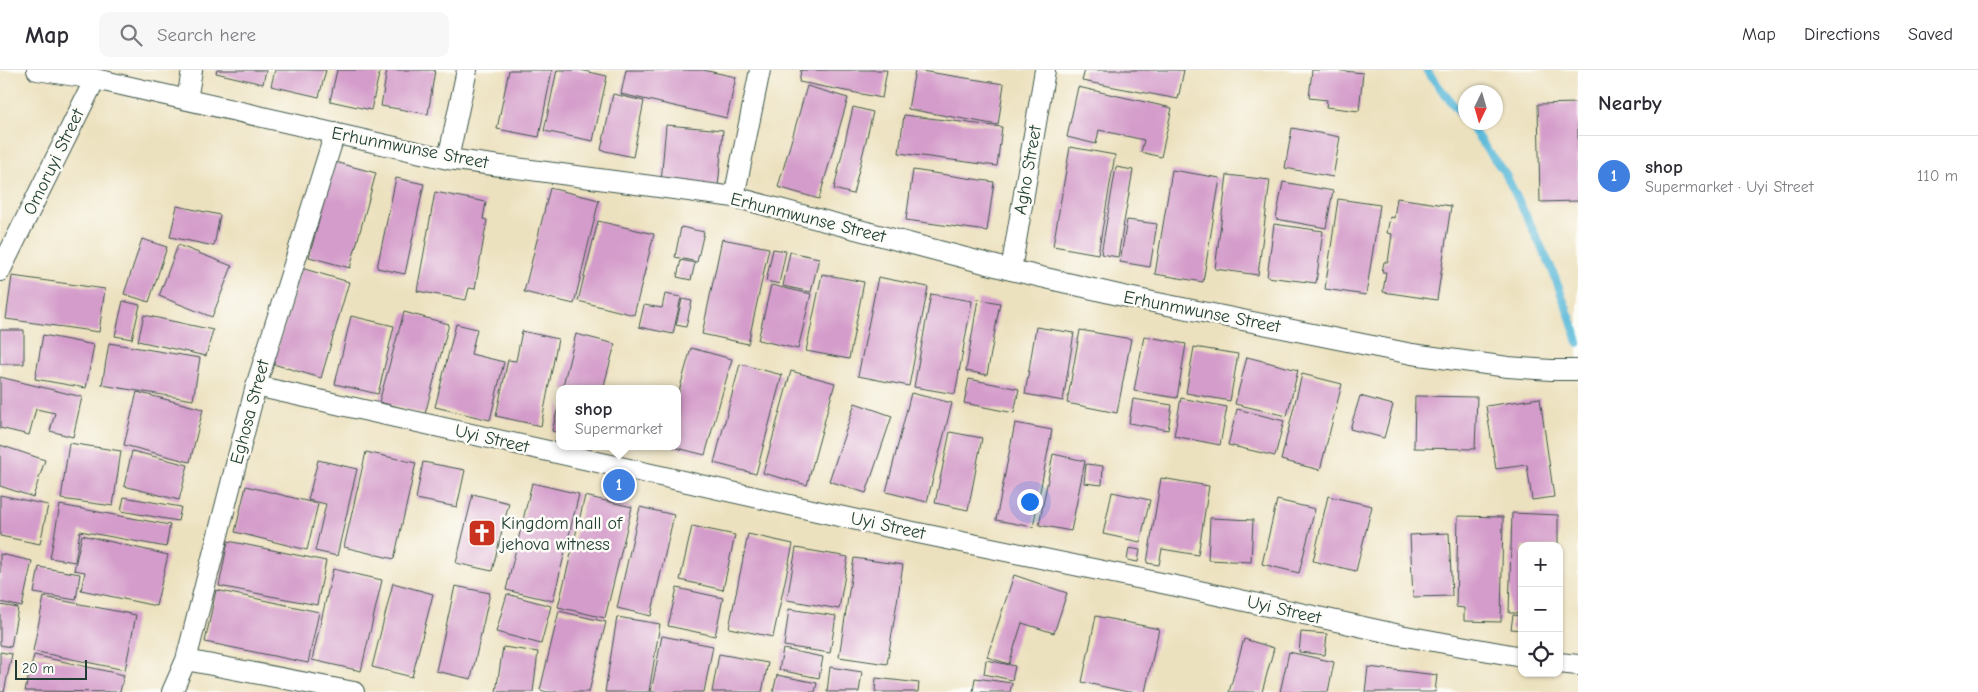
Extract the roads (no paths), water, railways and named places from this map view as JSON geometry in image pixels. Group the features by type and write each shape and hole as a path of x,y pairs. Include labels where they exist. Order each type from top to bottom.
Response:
{"street":[{"name":"Erhunmwunse Street","path":"37,70 94,79 448,159 734,197 1011,270 1123,296 1412,354 1508,367 1573,370"},
{"path":"187,100 192,70"},
{"path":"448,159 467,70"},
{"path":"734,197 760,70"},
{"name":"Agho Street","path":"1011,270 1045,70"},
{"name":"Omoruyi Street","path":"0,271 94,79"},
{"name":"Eghosa Street","path":"172,692 186,660 256,386 335,133"},
{"name":"Uyi Street","path":"256,386 884,526 1181,587 1400,636 1518,656"},
{"path":"186,660 354,692"},
{"path":"1563,663 1578,665"}],"waterway":[{"path":"1426,70 1458,111"},
{"path":"1473,130 1506,175 1551,267 1578,343"}],"place":[{"name":"shop","path":"619,485"},
{"name":"Kingdom hall of jehova witness","path":"482,533"}]}
